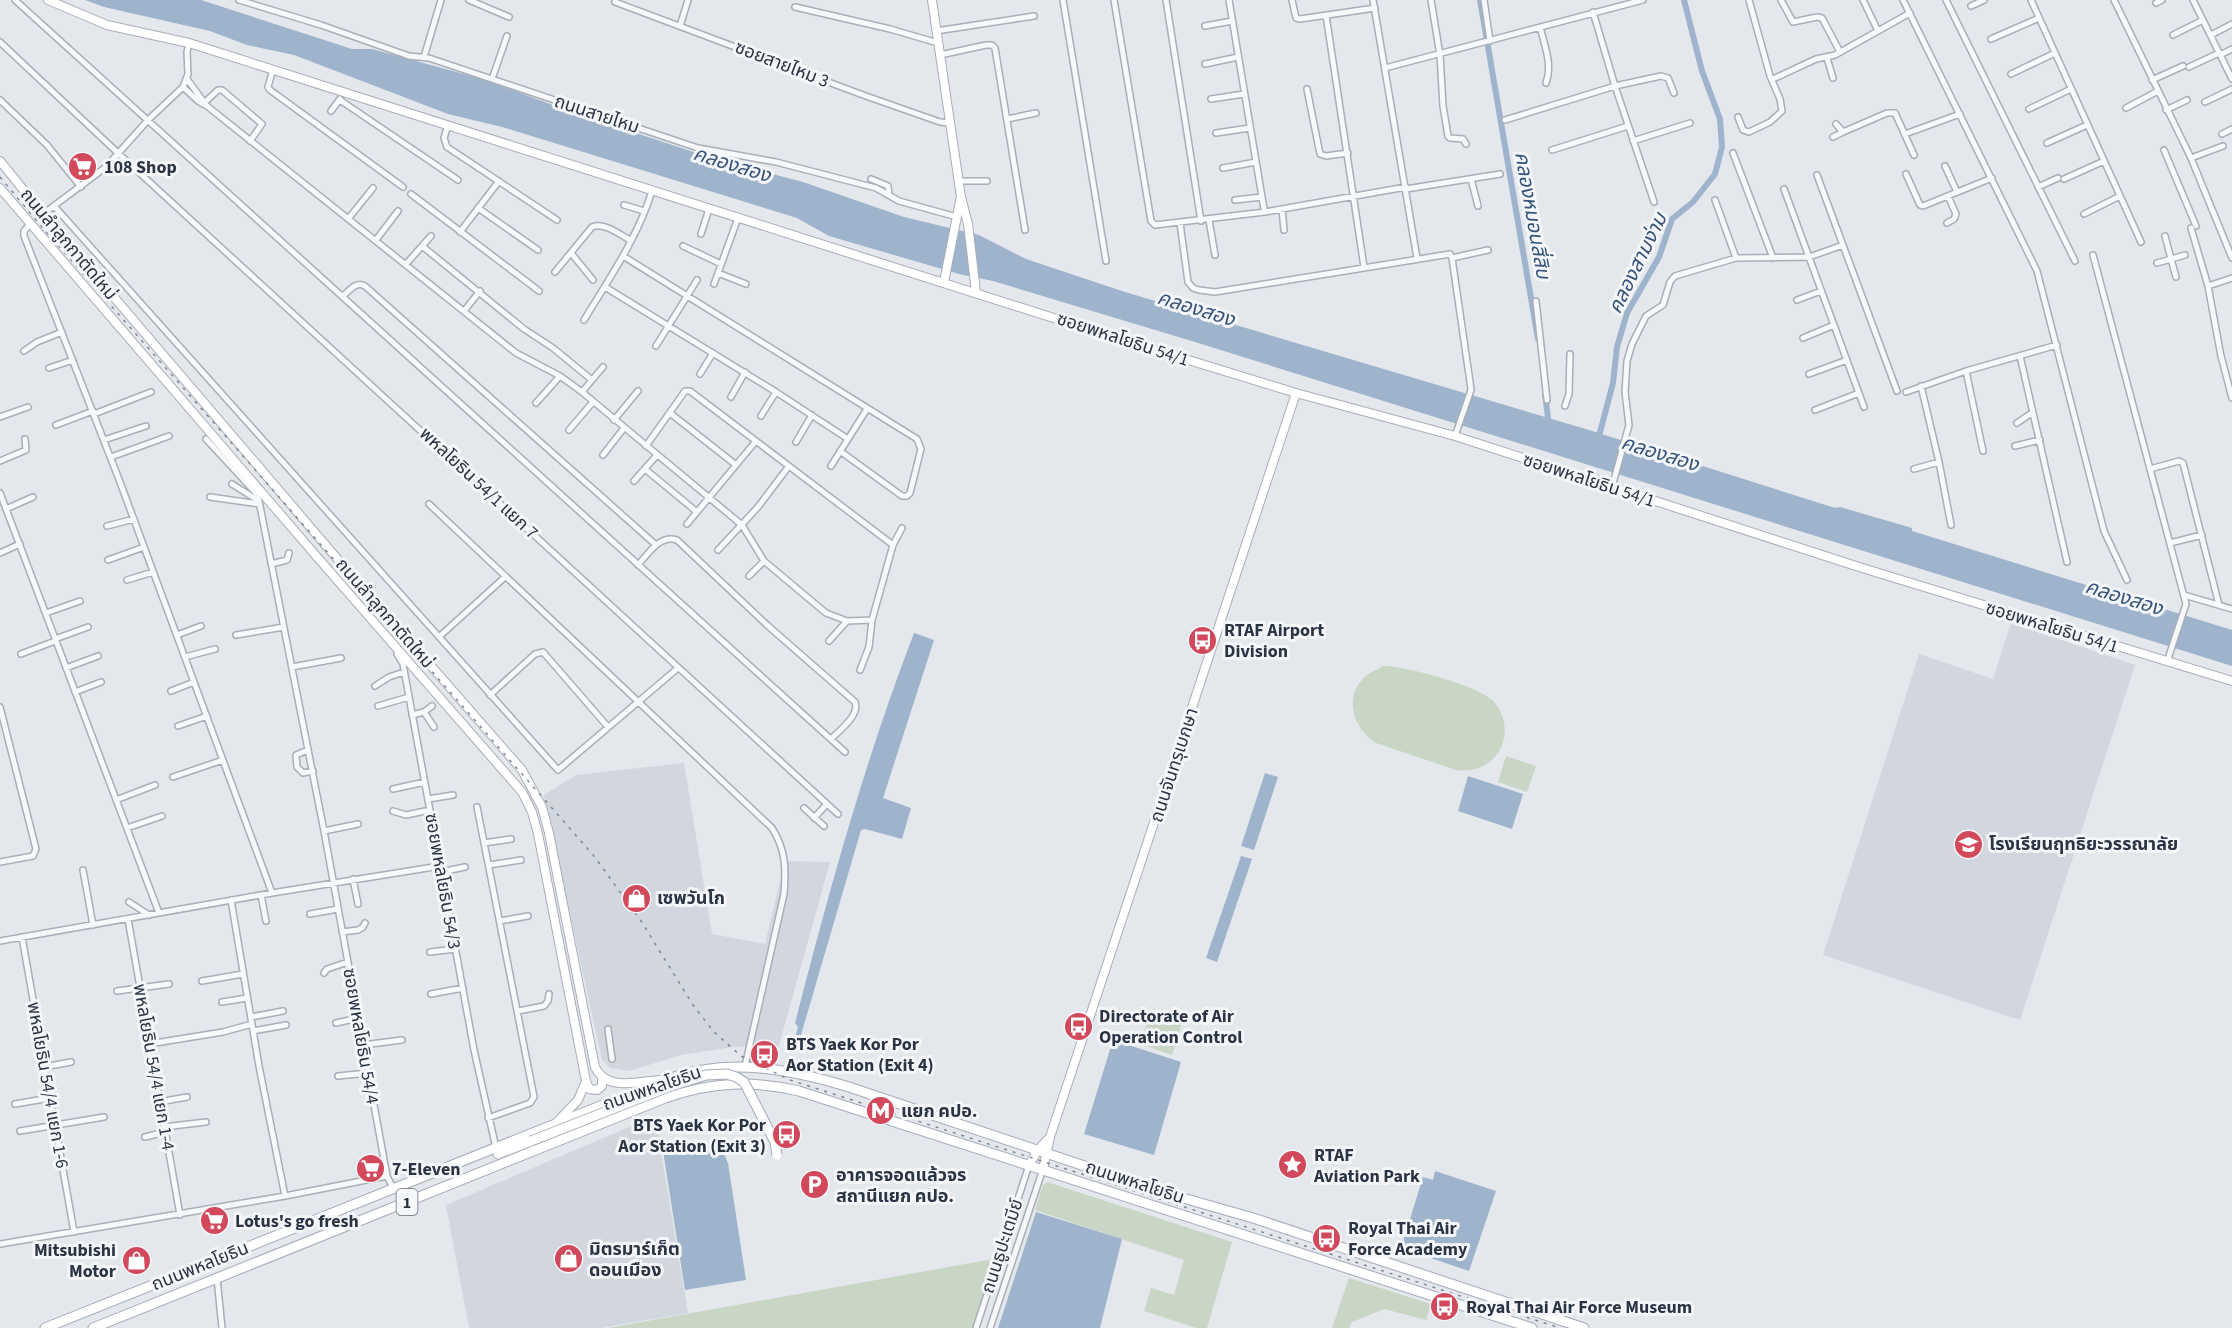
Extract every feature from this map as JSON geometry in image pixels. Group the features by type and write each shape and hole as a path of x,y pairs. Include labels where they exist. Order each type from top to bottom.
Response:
{"main road":[{"name":"ซอยพหลโยธิน 54/1","path":"48,0 107,25 189,43 273,69 341,96 448,125 738,218 945,278 976,292 1296,393 1457,433 1612,487 1859,567 2232,681"},
{"path":"932,0 961,197 968,224 976,292"},
{"name":"ถนนลำลูกกาตัดใหม่","path":"0,161 328,548 516,763 532,787 542,807 549,833 595,1067 602,1078"},
{"name":"ถนนลำลูกกาตัดใหม่","path":"0,188 318,558 513,779 526,799 538,834 586,1081"},
{"path":"945,278 961,197"},
{"name":"ถนนจันทรุเบกษา","path":"1043,1169 1050,1137 1296,393"},
{"path":"318,558 328,548"},
{"name":"ถนนพหลโยธิน","path":"45,1328 665,1080 707,1068 745,1066 781,1069 819,1078 1162,1192 1253,1218 1584,1328"},
{"path":"469,1159 499,1154 688,1080 706,1075 727,1074 744,1082 750,1090 776,1142 777,1155"},
{"path":"586,1081 589,1089 597,1090 602,1086 602,1078 616,1083 665,1080"},
{"path":"557,1123 578,1100 586,1081"},
{"name":"ถนนพหลโยธิน","path":"93,1328 665,1098 693,1089 724,1085 769,1084 800,1091 1532,1328"},
{"name":"ถนนจันทรุเบกษา","path":"1029,1165 1038,1150 1050,1137"},
{"path":"393,1188 398,1206"},
{"path":"1346,1268 1352,1251"}],"street":[{"path":"15,0 845,752"},
{"name":"ถนนสายไหม","path":"239,0 321,25 409,56 424,57 698,148 776,162 876,188 899,201 956,220"},
{"path":"424,57 441,0"},
{"path":"469,0 509,16"},
{"path":"680,26 688,0"},
{"path":"1063,0 1106,261"},
{"path":"1114,0 1151,221 1155,225 1209,220 1500,174"},
{"path":"1166,0 1201,221"},
{"path":"1229,0 1264,209"},
{"path":"1292,0 1296,18 1375,8"},
{"path":"1373,0 1417,258"},
{"path":"1431,0 1440,55 1443,106 1448,136 1463,139 1466,144"},
{"path":"1484,0 1489,41"},
{"path":"1385,68 1643,0"},
{"path":"1738,117 1746,132 1779,116 1782,106 1768,69 1749,0"},
{"path":"1781,0 1793,22 1822,18 1840,52"},
{"path":"1863,0 1878,32"},
{"path":"1904,0 2037,271 2104,531 2127,580"},
{"path":"1946,0 2075,261"},
{"path":"1971,6 1984,0"},
{"path":"2031,0 2140,242"},
{"path":"2114,0 2190,159 2232,258"},
{"path":"2156,3 2162,0"},
{"path":"2193,0 2232,78"},
{"name":"ซอยสายไหม 3","path":"615,2 863,95 940,122 950,123"},
{"path":"795,7 890,29 938,43"},
{"path":"1593,12 1654,202"},
{"path":"1773,79 1816,59 1827,58 1840,52 1910,13"},
{"path":"936,31 1034,15"},
{"path":"1326,15 1364,267"},
{"path":"1991,39 2039,18"},
{"path":"2173,34 2203,20"},
{"path":"1205,26 1232,21"},
{"path":"2211,35 2232,24"},
{"path":"1540,27 1548,63 1549,76 1546,83"},
{"path":"492,79 507,36"},
{"name":"พหลโยธิน 54/1 แยก 7","path":"0,42 118,154 838,814"},
{"path":"43,214 106,167 148,120 183,87 188,80 189,43"},
{"path":"940,55 992,45 995,48 1025,230"},
{"path":"2152,80 2232,49"},
{"path":"2011,74 2055,54"},
{"path":"1205,64 1238,57"},
{"path":"1827,58 1833,78"},
{"path":"273,69 268,87 270,90 403,187"},
{"path":"1505,120 1615,86 1663,75 1668,78 1674,93"},
{"path":"188,80 205,104"},
{"path":"183,87 521,356 560,376 582,392 742,525 764,561 826,613 847,621 872,620"},
{"path":"1307,89 1320,154 1326,156 1348,153"},
{"path":"2029,109 2071,89"},
{"path":"2205,102 2232,89"},
{"path":"205,104 218,90 222,90 261,122 262,127 250,141"},
{"path":"2126,108 2158,91"},
{"path":"1211,99 1244,94"},
{"path":"332,111 341,96 458,180"},
{"path":"0,100 47,145 81,187"},
{"path":"2166,110 2187,100"},
{"path":"1833,137 1892,112 1895,113 1914,155"},
{"path":"1007,119 1036,113"},
{"path":"1905,134 1960,114"},
{"path":"1634,141 1689,123"},
{"path":"1836,124 1843,132"},
{"path":"448,125 444,138 447,147 557,220"},
{"path":"2047,143 2087,125"},
{"path":"1552,150 1628,126"},
{"path":"1216,133 1250,128"},
{"path":"2222,134 2232,129"},
{"path":"2190,159 2223,146"},
{"path":"2164,150 2194,227 2232,398"},
{"path":"1733,153 1773,258"},
{"path":"2038,187 2104,161"},
{"path":"1223,168 1256,162"},
{"path":"1945,165 1957,192"},
{"path":"1906,174 1922,206 1992,178"},
{"path":"1817,175 1897,390"},
{"path":"871,179 888,186 889,195"},
{"path":"1471,179 1478,206"},
{"path":"460,232 498,181"},
{"path":"959,181 987,181"},
{"path":"348,219 373,188"},
{"path":"1784,189 1864,407"},
{"path":"584,320 623,256 652,190"},
{"path":"411,194 539,291"},
{"path":"1947,223 1954,219 1956,214 1948,196"},
{"path":"2084,214 2120,196"},
{"path":"1235,200 1262,197"},
{"path":"1715,200 1736,258"},
{"path":"624,205 644,211"},
{"path":"54,206 558,770 678,668"},
{"path":"478,208 538,250"},
{"path":"701,234 709,209"},
{"path":"1282,209 1284,230"},
{"path":"376,240 398,211"},
{"path":"714,284 738,218"},
{"path":"1209,220 1215,255"},
{"path":"1180,223 1188,282 1193,288 1203,292 1256,286 1448,254 1452,258 1471,390 1457,433"},
{"path":"30,224 24,231 24,236 111,457 272,893"},
{"path":"555,272 596,225 604,226 630,240"},
{"path":"406,264 431,236"},
{"path":"2165,236 2176,277"},
{"path":"1612,487 1629,425 1625,392 1627,361 1632,344 1646,316 1663,305 1670,282 1675,276 1736,258 1809,257 1843,245"},
{"path":"422,246 524,329 592,380"},
{"path":"683,246 721,264"},
{"path":"1452,258 1488,250"},
{"path":"571,253 593,280"},
{"path":"2093,255 2184,595 2186,609 2168,662"},
{"path":"2157,263 2185,255"},
{"path":"623,256 920,442 921,449 910,494 902,496 840,451"},
{"path":"718,273 746,284"},
{"path":"2208,286 2232,278"},
{"path":"656,346 697,280"},
{"path":"343,296 356,285 366,286 656,545"},
{"path":"605,286 745,372 848,439"},
{"path":"464,311 480,291"},
{"path":"1797,300 1821,291"},
{"path":"1536,301 1547,400"},
{"path":"1803,338 1834,325"},
{"path":"24,351 37,342 62,332"},
{"path":"1906,392 1966,371 2057,345"},
{"path":"700,374 713,353"},
{"path":"1565,406 1569,394 1570,354"},
{"path":"2020,356 2067,562"},
{"path":"49,368 73,360"},
{"path":"1809,374 1847,360"},
{"path":"582,392 603,367"},
{"path":"1966,371 1983,451"},
{"path":"730,397 745,372"},
{"path":"536,403 560,376"},
{"path":"1921,386 1940,462 1951,525"},
{"path":"614,420 638,391"},
{"path":"646,446 685,391 690,391 893,545"},
{"path":"56,425 151,392"},
{"path":"761,416 776,392"},
{"path":"1815,410 1859,393"},
{"path":"569,430 593,402"},
{"path":"0,417 28,407"},
{"path":"831,466 867,409"},
{"path":"2017,423 2033,412"},
{"path":"670,413 736,465"},
{"path":"796,442 812,415"},
{"path":"104,440 146,426"},
{"path":"603,455 624,428"},
{"path":"111,457 169,436"},
{"path":"206,438 256,493 259,502"},
{"path":"0,461 26,450 25,439"},
{"path":"2015,446 2040,440"},
{"path":"687,524 756,441"},
{"path":"634,481 657,455"},
{"path":"1914,469 1940,462"},
{"path":"2150,469 2182,462 2219,605"},
{"path":"718,550 742,525 789,466"},
{"path":"645,469 697,512"},
{"path":"232,484 259,502"},
{"path":"0,493 159,913"},
{"path":"6,509 33,497"},
{"path":"210,497 259,502"},
{"name":"ซอยพหลโยธิน 54/4","path":"259,502 313,771 387,1176 393,1188"},
{"path":"429,504 772,828 784,852 786,870 783,901 745,1066"},
{"path":"0,519 9,518"},
{"path":"107,526 134,519"},
{"path":"860,670 869,647 872,620 893,545 902,528"},
{"path":"2170,543 2202,535"},
{"path":"638,565 656,545 670,537 677,540 767,625 855,702 857,706 855,712 831,740"},
{"path":"0,553 20,544"},
{"path":"108,560 144,547"},
{"path":"271,564 286,560 289,553"},
{"path":"749,576 764,561"},
{"path":"127,580 153,572"},
{"path":"440,636 505,578"},
{"path":"2184,595 2232,609"},
{"path":"46,613 80,601"},
{"path":"829,641 847,621"},
{"name":"ซอยพหลโยธิน 54/3","path":"371,622 398,655 404,672 488,1118 496,1148"},
{"path":"177,635 201,626"},
{"path":"21,654 88,627"},
{"path":"236,635 284,627"},
{"path":"185,657 215,649"},
{"path":"490,696 535,654 543,652 608,727"},
{"path":"66,668 98,656"},
{"path":"292,667 341,658"},
{"path":"375,686 389,677 404,672"},
{"path":"75,692 101,682"},
{"path":"171,691 194,682"},
{"path":"378,706 409,697"},
{"path":"412,715 424,712 432,705"},
{"path":"0,707 36,849 33,856 0,862"},
{"path":"424,712 434,727"},
{"path":"178,726 207,716"},
{"path":"308,750 296,755 297,767 303,773 313,771"},
{"path":"173,777 223,760"},
{"path":"393,789 425,782"},
{"path":"116,800 155,785"},
{"path":"428,799 453,795"},
{"path":"814,818 827,804"},
{"path":"477,807 534,1092 530,1104 488,1118"},
{"path":"804,808 824,826"},
{"path":"393,811 406,815 430,810"},
{"path":"127,828 162,816"},
{"path":"324,831 358,824"},
{"path":"484,843 511,839"},
{"path":"489,865 521,860"},
{"path":"0,941 353,879 465,867"},
{"path":"83,870 93,925"},
{"path":"353,879 358,904"},
{"path":"261,895 266,921"},
{"path":"231,900 250,1017 285,1196"},
{"path":"129,902 149,915"},
{"path":"310,914 338,909"},
{"path":"500,921 528,916"},
{"name":"พหลโยธิน 54/4 แยก 1-4","path":"128,918 180,1215"},
{"path":"342,932 358,930 363,927 364,923"},
{"name":"พหลโยธิน 54/4 แยก 1-6","path":"22,937 74,1232"},
{"path":"430,952 456,949"},
{"path":"324,973 327,969 348,962"},
{"path":"202,981 243,974"},
{"path":"117,992 169,984"},
{"path":"431,994 463,988"},
{"path":"518,1011 544,1006 547,1004 549,994"},
{"path":"222,1002 247,998"},
{"path":"250,1017 283,1011"},
{"path":"336,1023 358,1018"},
{"path":"149,1044 236,1029 286,1025"},
{"path":"608,1029 612,1059"},
{"path":"363,1045 402,1040"},
{"path":"44,1067 71,1062"},
{"path":"338,1076 368,1073"},
{"path":"159,1102 187,1097"},
{"path":"15,1104 50,1098"},
{"path":"20,1131 104,1117"},
{"path":"145,1137 165,1129 206,1122"},
{"name":"ถนนธูปะเตมีย์","path":"976,1328 1029,1165"},
{"name":"ถนนธูปะเตมีย์","path":"990,1328 1043,1169"},
{"path":"0,1244 180,1215 387,1176"},
{"path":"217,1278 222,1328"}],"shaded area":[{"name":"โรงเรียนฤทธิยะวรรณาลัย","path":"2011,623 2135,665 2020,1020 1823,955 1919,654 1993,679"},
{"name":"เซพวันโก","path":"684,763 712,934 765,944 785,861 830,862 778,1049 765,1046 734,1047 681,1055 629,1071 611,1068 602,1060 544,795 576,775"},
{"name":"มิตรมาร์เก็ต ดอนเมือง","path":"655,1116 688,1313 601,1328 469,1328 446,1205"}],"green space":[{"path":"1383,666 1440,677 1471,688 1492,700 1500,712 1504,725 1504,737 1493,759 1471,770 1456,770 1376,743 1357,722 1353,705 1357,687 1365,677"},
{"path":"1506,756 1536,766 1527,792 1498,782"},
{"path":"1151,1012 1182,1023 1172,1055 1140,1044"},
{"path":"1047,1182 1232,1242 1207,1328 1196,1328 1144,1311 1151,1288 1174,1295 1184,1260 1035,1210 1043,1185"},
{"path":"999,1258 976,1328 608,1328"},
{"path":"1349,1278 1431,1304 1426,1320 1384,1309 1352,1322 1349,1328 1332,1328"}],"water":[{"name":"คลองสอง","path":"85,0 201,0 352,49 372,49 482,79 569,111 715,159 803,182 904,217 979,235 1026,259 1125,292 1589,430 1835,508 1840,507 1912,528 1912,531 2232,630 2232,666 1195,342 993,281 959,274 829,236 797,218 502,127 448,114 294,55 247,45 210,31 104,7"},
{"path":"914,633 934,640 883,798 911,808 902,839 865,829 861,830 796,1052 791,1051 798,1027 795,1023 849,826"},
{"path":"1265,773 1278,777 1254,850 1241,846"},
{"path":"1468,776 1523,794 1512,829 1458,811"},
{"path":"1241,856 1252,859 1217,962 1206,958"},
{"path":"1113,1040 1181,1062 1154,1155 1084,1134"},
{"path":"712,1144 722,1149 728,1163 746,1280 685,1290 663,1151"},
{"path":"1435,1171 1496,1191 1469,1271 1401,1248 1423,1177 1433,1180"},
{"path":"1036,1212 1122,1239 1100,1328 998,1328"}],"waterway":[{"name":"คลองหมอนสี่สิบ","path":"1480,0 1538,339"},
{"name":"คลองสามง่าม","path":"1598,440 1613,383 1617,347 1627,313 1659,257 1672,219 1693,202 1715,174 1722,147 1720,119 1702,71 1684,0"},
{"name":"คลองหมอนสี่สิบ","path":"1545,394 1549,426"}],"railway":[{"path":"0,177 594,856 641,921 693,1005 714,1032 741,1056 790,1080 1560,1328"}],"place":[{"name":"108 Shop","path":"83,167"},
{"name":"RTAF Airport Division","path":"1203,640"},
{"name":"โรงเรียนฤทธิยะวรรณาลัย","path":"1968,844"},
{"name":"เซพวันโก","path":"636,898"},
{"name":"Directorate of Air Operation Control","path":"1078,1026"},
{"name":"BTS Yaek Kor Por Aor Station (Exit 4)","path":"765,1054"},
{"name":"แยก คปอ.","path":"880,1111"},
{"name":"BTS Yaek Kor Por Aor Station (Exit 3)","path":"787,1135"},
{"name":"RTAF Aviation Park","path":"1293,1165"},
{"name":"7-Eleven","path":"371,1169"},
{"name":"อาคารจอดแล้วจร สถานีแยก คปอ.","path":"815,1185"},
{"name":"Lotus's go fresh","path":"214,1221"},
{"name":"Royal Thai Air Force Academy","path":"1327,1238"},
{"name":"มิตรมาร์เก็ต ดอนเมือง","path":"568,1259"},
{"name":"Mitsubishi Motor","path":"137,1260"},
{"name":"Royal Thai Air Force Museum","path":"1445,1307"}]}
